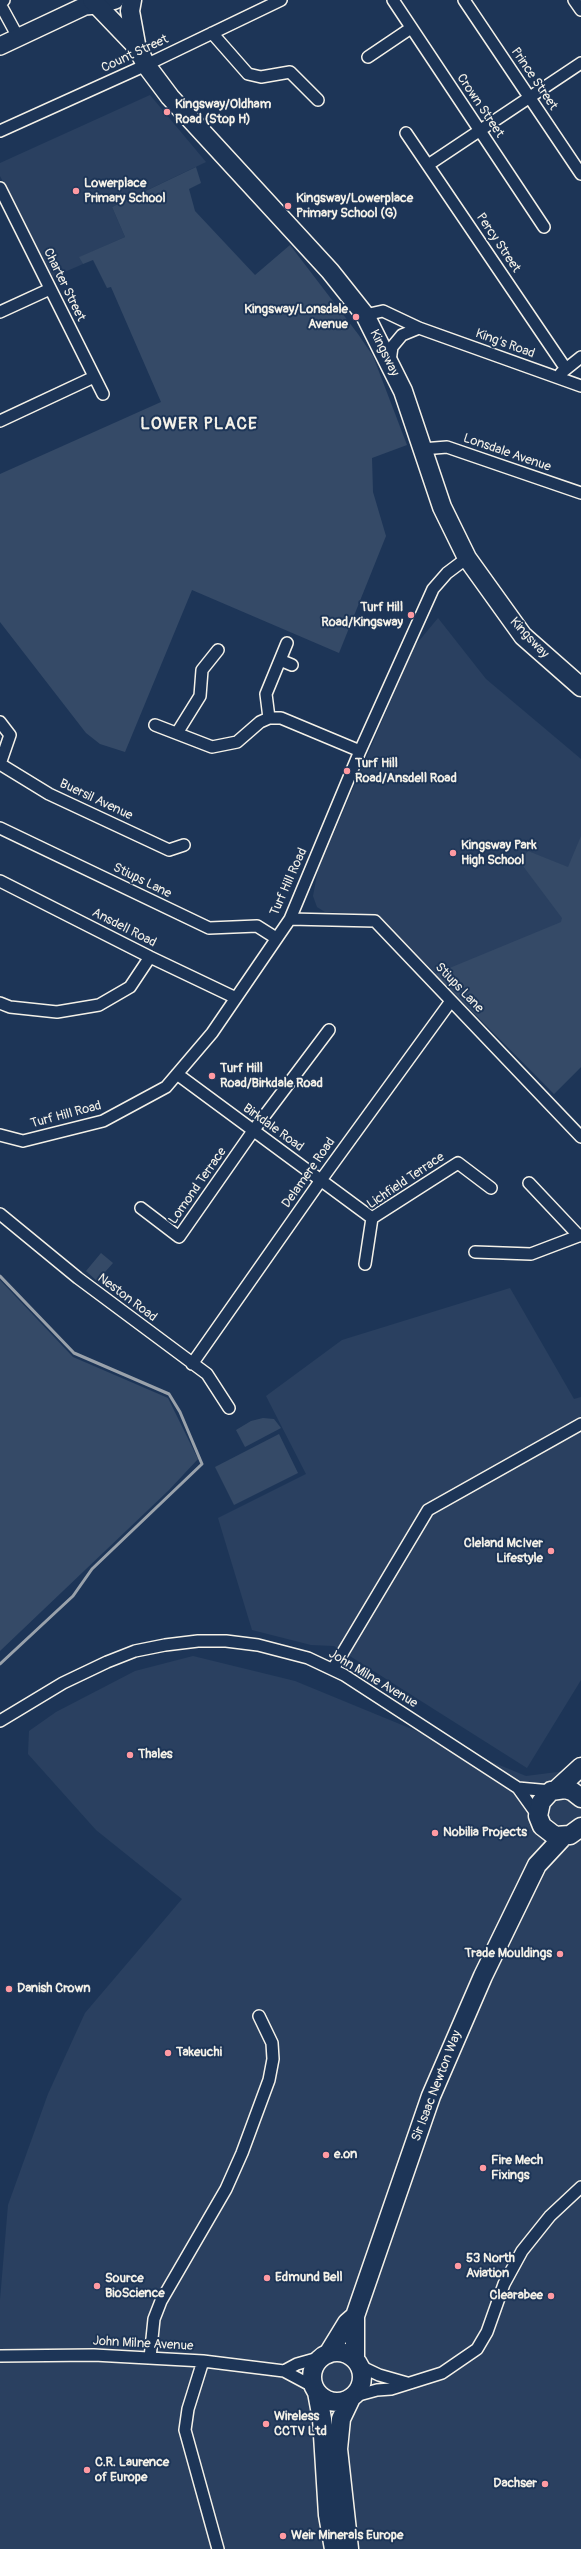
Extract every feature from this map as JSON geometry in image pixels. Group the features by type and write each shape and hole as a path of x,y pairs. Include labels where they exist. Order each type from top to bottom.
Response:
{"highway":[{"name":"Kingsway","path":"132,0 130,11 137,47 146,65 170,97 330,271 365,315 390,361 403,391 442,507 467,558 524,636 581,687"},
{"name":"Kingsway","path":"95,3 137,47"},
{"path":"554,1790 581,1766"},
{"path":"554,1790 572,1791 581,1798"},
{"name":"Sir Isaac Newton Way","path":"357,2362 355,2316 431,2096 483,1976 537,1865 541,1802 554,1790"},
{"path":"540,1821 548,1832 575,1832"},
{"name":"Sir Isaac Newton Way","path":"537,1865 575,1832"},
{"name":"Sir Isaac Newton Way","path":"325,2356 348,2323 355,2316"},
{"path":"334,2549 328,2515 322,2419 315,2389 313,2371 325,2356 342,2352 357,2362 362,2382 341,2419 338,2449 349,2549"},
{"path":"315,2389 333,2402 353,2397"}],"main road":[{"path":"5,43 85,6 115,0"}],"street":[{"path":"4,0 0,4 5,43"},
{"name":"Count Street","path":"0,131 146,65 280,0"},
{"name":"Crown Street","path":"393,0 544,227"},
{"name":"Prince Street","path":"464,0 581,174"},
{"path":"574,0 581,10"},
{"path":"368,57 411,28"},
{"path":"212,33 248,74 261,77 290,72 318,100"},
{"path":"428,165 581,63"},
{"name":"Percy Street","path":"406,133 566,369"},
{"name":"Charter Street","path":"1,193 103,394"},
{"path":"0,312 50,289"},
{"name":"King's Road","path":"365,315 383,311 419,328 581,386"},
{"path":"390,361 392,347 402,335 419,328"},
{"path":"556,377 581,357"},
{"path":"0,421 94,377"},
{"name":"Lonsdale Avenue","path":"422,450 447,447 581,493"},
{"name":"Turf Hill Road","path":"0,1135 23,1141 103,1122 166,1087 212,1033 290,919 360,751 433,589 447,573 467,558"},
{"path":"269,718 266,694 287,643"},
{"path":"177,733 200,696 202,670 218,650"},
{"path":"280,660 292,665"},
{"path":"155,725 212,746 237,742 260,722 269,718 281,718 360,751"},
{"path":"0,722 10,735 0,764"},
{"name":"Buersil Avenue","path":"0,764 49,794 169,850 184,844"},
{"name":"Stiups Lane","path":"0,828 209,928 257,926 276,938"},
{"name":"Ansdell Road","path":"0,881 150,958 236,998"},
{"name":"Stiups Lane","path":"290,919 375,921 581,1137"},
{"path":"0,1003 10,1007 57,1012 99,1005 130,987 150,958"},
{"name":"Delamere Road","path":"192,1364 321,1180 451,1001"},
{"path":"253,1131 329,1030"},
{"name":"Birkdale Road","path":"177,1074 372,1218"},
{"name":"Lomond Terrace","path":"141,1208 179,1237 253,1131"},
{"name":"Lichfield Terrace","path":"365,1264 372,1218 458,1163 491,1188"},
{"path":"475,1252 531,1254 580,1235 529,1183"},
{"name":"Neston Road","path":"0,1214 78,1278 207,1374 229,1408"},
{"path":"333,1669 428,1510 581,1424"},
{"name":"John Milne Avenue","path":"0,1721 63,1683 107,1662 135,1651 165,1644 213,1640 255,1644 291,1652 333,1669 518,1788 540,1821"},
{"name":"John Milne Avenue","path":"518,1788 554,1790"},
{"path":"150,2358 154,2319 159,2306 226,2189 242,2153 269,2080 273,2059 272,2043 259,2016"},
{"path":"353,2397 377,2390 390,2389 424,2379 457,2365 477,2349 487,2332 504,2284 522,2251 550,2216 581,2187"},
{"name":"John Milne Avenue","path":"0,2356 150,2358 203,2361 284,2371 315,2389"},
{"path":"284,2371 298,2364 325,2356"},
{"path":"203,2361 188,2409 185,2430 218,2549"},
{"path":"357,2362 379,2375 407,2383"}],"shaded area":[{"name":"Lowerplace Primary School","path":"150,95 206,162 112,207 125,237 80,257 83,264 53,277 0,176 0,163"},
{"path":"196,167 201,183 189,189 195,211 255,275 290,245 358,334 373,356 407,445 372,458 373,492 386,536 339,653 192,590 125,752 100,744 86,733 0,622 0,474 161,402 111,287 107,288 93,260 83,264 79,257 125,237 112,207"},
{"name":"Kingsway Park High School","path":"438,618 486,679 581,759 581,1067 554,1094 378,915 325,912 317,907 313,896 318,870 414,647"},
{"path":"581,836 581,1067 554,1094 435,974 561,922 562,918 520,862 528,851 568,867"},
{"path":"101,1253 113,1263 97,1281 86,1271"},
{"path":"0,1280 73,1357 168,1398 198,1459 169,1490 0,1651"},
{"path":"510,1288 574,1399 581,1397 581,1680 527,1768 334,1646 311,1645 252,1630 218,1518 306,1474 266,1396 342,1340"},
{"path":"263,1418 274,1419 281,1428 245,1447 236,1430 251,1421"},
{"path":"279,1434 298,1473 234,1505 215,1467"},
{"path":"193,1656 295,1681 526,1776 581,1769 581,2549 0,2549 0,2300 8,2205 48,2094 85,2013 182,1899 96,1830 28,1754 29,1731 56,1712 135,1671"}],"waterway":[{"path":"0,1276 74,1353 169,1394 180,1412 202,1464 92,1569 73,1596 0,1664"}],"place":[{"name":"Kingsway/Oldham Road (Stop H)","path":"167,112"},
{"name":"Lowerplace Primary School","path":"76,191"},
{"name":"Kingsway/Lowerplace Primary School (G)","path":"288,206"},
{"name":"Kingsway/Lonsdale Avenue","path":"356,317"},
{"name":"Turf Hill Road/Kingsway","path":"411,615"},
{"name":"Turf Hill Road/Ansdell Road","path":"347,771"},
{"name":"Kingsway Park High School","path":"453,853"},
{"name":"Turf Hill Road/Birkdale Road","path":"212,1076"},
{"name":"Cleland McIver Lifestyle","path":"551,1551"},
{"name":"Thales","path":"130,1755"},
{"name":"Nobilia Projects","path":"435,1833"},
{"name":"Trade Mouldings","path":"560,1954"},
{"name":"Danish Crown","path":"9,1989"},
{"name":"Takeuchi","path":"168,2053"},
{"name":"e.on","path":"326,2155"},
{"name":"Fire Mech Fixings","path":"483,2168"},
{"name":"53 North Aviation","path":"458,2266"},
{"name":"Edmund Bell","path":"267,2278"},
{"name":"Source BioScience","path":"97,2286"},
{"name":"Clearabee","path":"551,2296"},
{"name":"Wireless CCTV Ltd","path":"266,2424"},
{"name":"C.R. Laurence of Europe","path":"87,2470"},
{"name":"Dachser","path":"545,2484"},
{"name":"Weir Minerals Europe","path":"283,2536"}],"district":[{"name":"LOWER PLACE","path":"199,425"}]}
